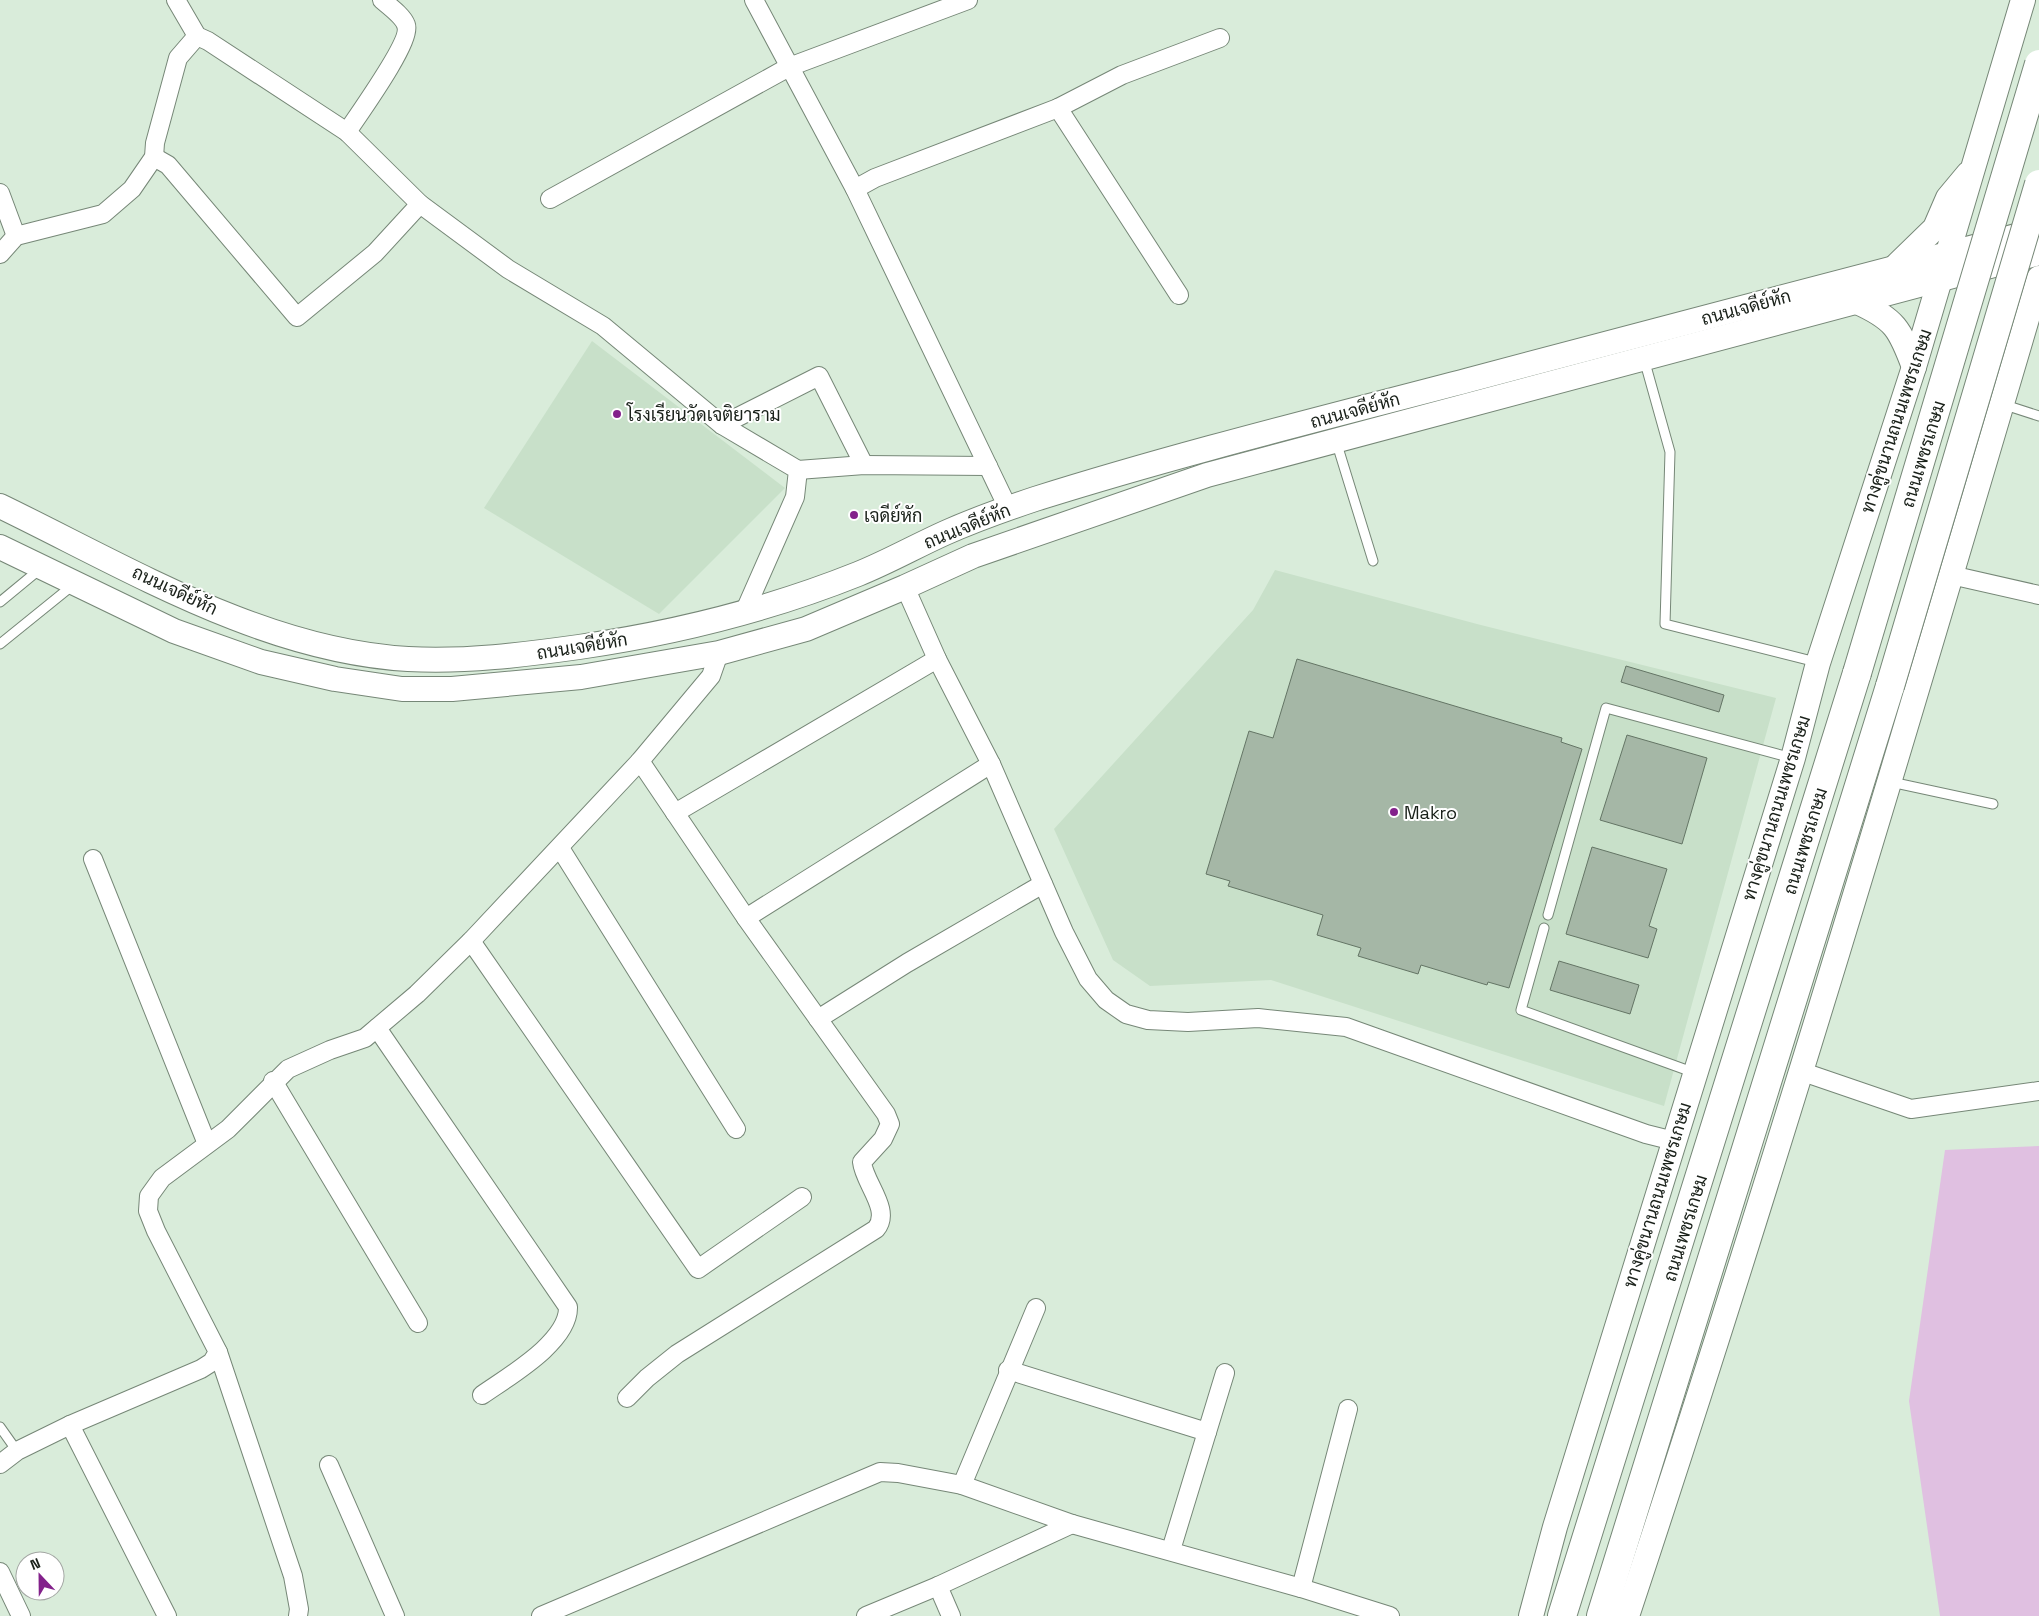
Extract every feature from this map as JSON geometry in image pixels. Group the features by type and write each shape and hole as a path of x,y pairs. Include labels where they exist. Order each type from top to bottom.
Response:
{"highway":[{"name":"ถนนเพชรเกษม","path":"1562,1616 1857,673 2039,64"},
{"name":"ถนนเพชรเกษม","path":"1601,1616 1890,686 2039,184"}],"main road":[{"name":"ทางคู่ขนานถนนเพชรเกษม","path":"1532,1616 1555,1527 1793,758 1818,663 1914,367 2024,0"},
{"path":"1894,268 1918,247 1935,228 1948,198 1976,162"},
{"name":"ถนนเจดีย์หัก","path":"0,506 181,594 246,622 297,640 344,652 405,659 471,660 603,644 743,615 860,573 951,530 1008,508 1199,451 2039,230"},
{"name":"ถนนเจดีย์หัก","path":"0,546 174,631 261,662 334,679 402,688 452,689 581,677 719,653 806,629 973,556 1207,475 2039,253"},
{"path":"1627,1616 1698,1402 1888,781 2039,278"},
{"path":"1857,302 1881,313 1897,328 1914,367"},
{"path":"2020,344 2039,324"}],"street":[{"path":"176,0 197,36 208,40 347,132 420,204 508,268 603,326 722,425 798,470 864,465 988,466"},
{"path":"347,132 391,66 407,33 404,21 382,0"},
{"path":"754,0 854,189 1008,508"},
{"path":"550,199 789,67 964,1"},
{"path":"0,254 16,236 103,214 132,189 154,156 155,143 178,58 197,36"},
{"path":"854,189 875,178 1058,108 1122,75 1220,38"},
{"path":"1058,108 1179,295"},
{"path":"154,156 168,165 297,317 375,253 420,204"},
{"path":"0,193 16,236"},
{"path":"722,425 819,376 864,465"},
{"path":"743,615 795,497 798,470"},
{"path":"1950,576 2039,595"},
{"path":"905,587 938,659 991,764 1043,884 1088,978 1106,1000 1126,1014 1148,1020 1188,1022 1258,1018 1346,1027 1646,1134 1674,1141"},
{"path":"298,1616 299,1609 293,1576 218,1352 156,1231 148,1211 149,1196 162,1178 242,1115 263,1095 273,1082 300,1062 366,1038 417,994 471,941 640,762 711,676 719,653"},
{"path":"675,813 938,659"},
{"path":"627,1398 646,1378 677,1354 876,1229 881,1223 881,1211 863,1172 862,1162 883,1139 890,1124 886,1114 746,918 640,762"},
{"path":"746,918 991,764"},
{"path":"560,848 736,1129"},
{"path":"93,860 207,1144"},
{"path":"818,1019 907,963 1043,884"},
{"path":"471,941 698,1269 802,1197"},
{"path":"378,1028 568,1307 568,1317 549,1345 482,1395"},
{"path":"1800,1070 1911,1109 2039,1091"},
{"path":"273,1082 418,1323"},
{"path":"962,1485 1008,1370 1036,1308"},
{"path":"0,1464 17,1451 70,1425 201,1369 212,1362 218,1352"},
{"path":"1008,1370 1207,1432"},
{"path":"1171,1550 1225,1373"},
{"path":"1302,1588 1348,1409"},
{"path":"70,1425 167,1616"},
{"path":"329,1465 395,1616"},
{"path":"541,1616 880,1472 898,1473 962,1485 1072,1524 1302,1588 1362,1612 1390,1616"},
{"path":"866,1616 938,1586 1072,1524"},
{"path":"0,1572 21,1616"},
{"path":"938,1586 951,1616"}],"lane":[{"path":"1644,359 1670,452 1665,624 1818,663"},
{"path":"2002,404 2039,416"},
{"path":"1336,441 1373,561"},
{"path":"0,602 42,567"},
{"path":"0,644 75,583"},
{"path":"1548,915 1606,708 1793,758"},
{"path":"1888,781 1993,804"},
{"path":"1544,928 1521,1010 1695,1074"},
{"path":"0,1427 17,1451"}],"shaded area":[{"name":"โรงเรียนวัดเจติยาราม","path":"592,341 785,488 659,614 484,508"},
{"path":"1275,570 1477,624 1776,698 1664,1106 1271,980 1150,986 1113,960 1054,829 1253,610"},
{"path":"2039,1146 2039,1616 1940,1616 1909,1401 1945,1150"}],"building":[{"name":"Makro","path":"1297,659 1562,738 1561,742 1582,749 1509,988 1488,982 1487,985 1421,965 1418,974 1358,956 1361,948 1317,935 1323,915 1228,886 1230,881 1206,874 1249,731 1273,738"},
{"path":"1626,666 1724,695 1719,712 1621,682"},
{"path":"1627,735 1707,758 1682,844 1600,820"},
{"path":"1592,847 1667,869 1649,926 1657,929 1648,958 1566,934"},
{"path":"1559,961 1639,985 1630,1014 1550,990"}],"place":[{"name":"โรงเรียนวัดเจติยาราม","path":"617,414"},
{"name":"เจดีย์หัก","path":"854,515"},
{"name":"Makro","path":"1394,812"}]}
